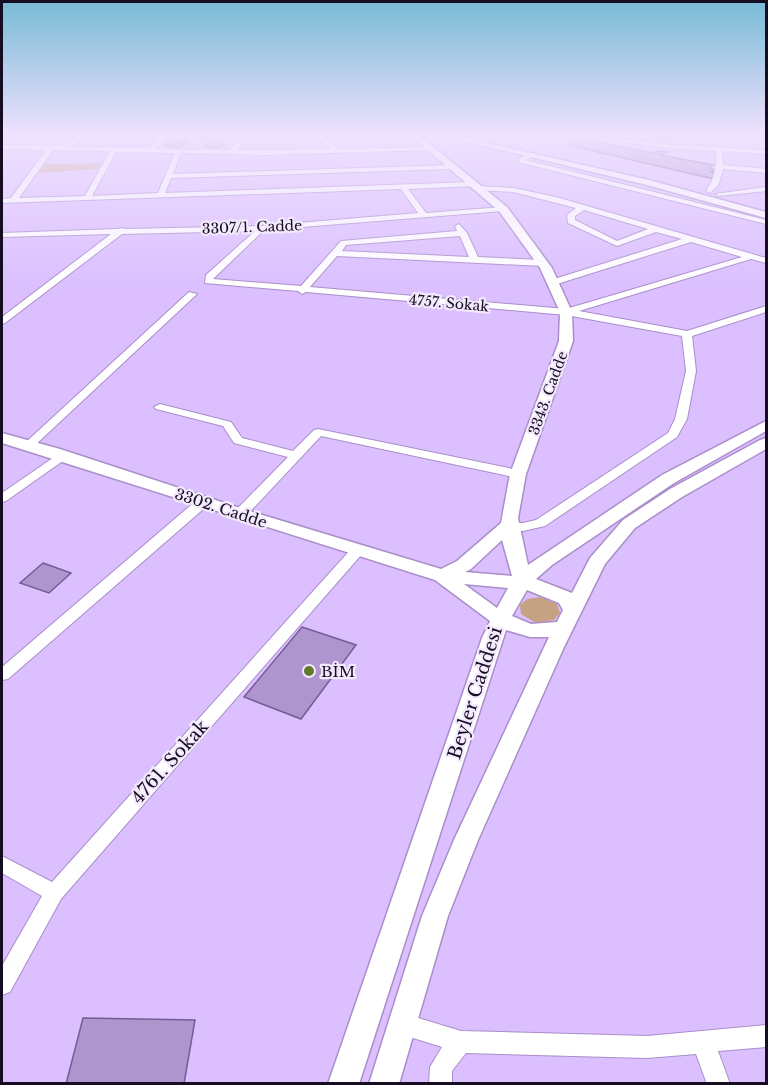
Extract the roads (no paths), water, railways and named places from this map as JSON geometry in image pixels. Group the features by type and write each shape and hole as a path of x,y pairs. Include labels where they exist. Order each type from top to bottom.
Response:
{"main road":[{"name":"3343. Cadde","path":"476,186 503,209 543,263 554,282 566,312 566,341 563,353 518,474 508,526 524,582"},
{"path":"659,186 766,215"},
{"path":"685,186 766,206"},
{"name":"Beyler Caddesi","path":"343,1083 500,618 524,582 545,561 597,524 668,479 766,425"},
{"name":"3302. Cadde","path":"2,438 63,455 240,514 442,576 524,582 567,599 568,618 542,633 500,618 442,576"},
{"path":"384,1083 435,916 461,851 568,618 604,551 629,524 676,493 766,443"},
{"path":"442,576 464,565 508,526"}],"street":[{"path":"14,200 24,186"},
{"path":"87,198 94,186"},
{"path":"160,196 164,186"},
{"path":"259,193 260,186"},
{"path":"2,201 476,186 513,190 766,261"},
{"path":"625,186 766,222"},
{"path":"639,189 645,186"},
{"path":"715,186 715,193 766,189"},
{"path":"403,187 424,216"},
{"path":"582,208 571,215 571,221 617,244 656,229"},
{"name":"3307/1. Cadde","path":"2,235 262,228 503,209"},
{"path":"451,214 463,233 475,260"},
{"name":"4757. Sokak","path":"262,228 209,277 208,281 302,291 566,312 687,334"},
{"path":"2,321 123,230"},
{"path":"302,291 344,243 463,233"},
{"path":"554,282 691,239"},
{"path":"566,312 766,253"},
{"path":"334,254 543,263"},
{"path":"29,445 192,294"},
{"path":"508,526 523,527 540,522 673,435 681,419 691,371 687,334 766,309"},
{"path":"160,406 227,424 238,441 296,455"},
{"path":"240,514 318,432 518,474"},
{"path":"2,498 63,455"},
{"path":"2,675 203,502"},
{"name":"4761. Sokak","path":"2,985 54,893 357,551"},
{"path":"2,864 54,893"},
{"path":"402,1024 461,1042 647,1047 766,1036"},
{"path":"440,1083 441,1067 461,1042"},
{"path":"703,1042 719,1083"}],"place":[{"name":"BİM","path":"309,671"}]}
